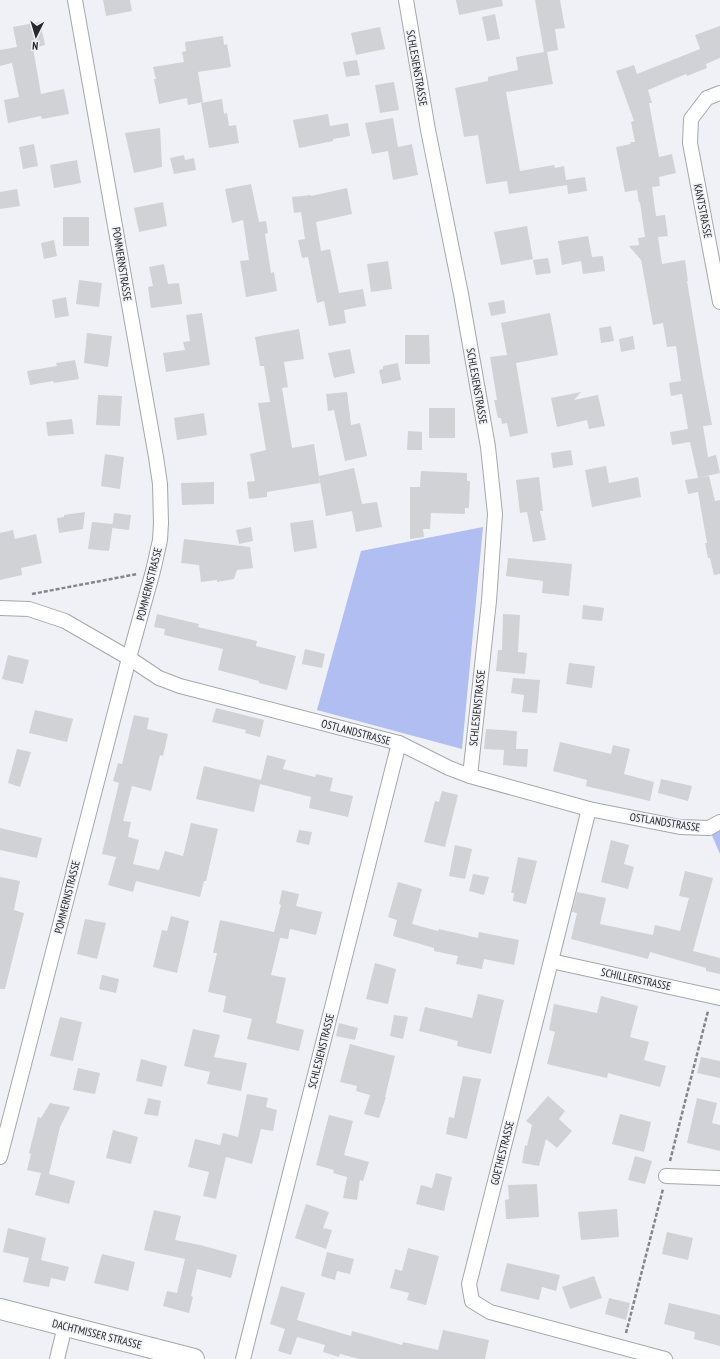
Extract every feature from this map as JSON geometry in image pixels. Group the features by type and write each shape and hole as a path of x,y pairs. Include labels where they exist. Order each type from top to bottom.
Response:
{"street":[{"name":"POMMERNSTRASSE","path":"0,1157 129,658 153,572 160,540 160,484 75,0"},
{"name":"SCHLESIENSTRASSE","path":"406,0 428,130 461,296 488,447 495,514 489,601 470,776"},
{"name":"KANTSTRASSE","path":"720,93 708,98 691,119 690,143 720,302"},
{"name":"OSTLANDSTRASSE","path":"0,608 29,609 65,621 129,658 159,678 180,686 399,743 449,768 470,776 588,809 680,827 709,828 720,822"},
{"name":"SCHLESIENSTRASSE","path":"243,1359 399,743"},
{"name":"GOETHESTRASSE","path":"588,809 551,961 468,1284 472,1301 490,1312 664,1359"},
{"name":"SCHILLERSTRASSE","path":"551,961 720,998"},
{"path":"666,1176 720,1178"},
{"name":"DACHTMISSER STRASSE","path":"0,1310 194,1359"},
{"path":"57,1359 65,1326"}],"path":[{"path":"29,609 30,594 153,572"}],"shaded area":[{"path":"483,527 462,749 317,710 361,551"},
{"path":"720,828 720,854 711,833"}],"building":[{"path":"103,0 130,0 132,11 106,16"},
{"path":"456,0 502,0 503,6 459,15"},
{"path":"535,0 560,0 565,28 555,29 558,50 547,52 553,84 506,92 520,171 554,165 555,168 564,166 566,180 585,177 587,191 568,194 567,185 509,194 507,181 486,184 478,135 464,137 455,88 488,81 488,77 518,70 516,57 544,52"},
{"path":"495,14 500,39 487,41 482,17"},
{"path":"40,22 45,45 33,48 41,94 64,89 69,114 42,119 41,116 8,123 4,100 19,97 12,63 0,66 0,50 17,47 13,27"},
{"path":"720,26 720,58 706,64 707,68 687,76 686,74 648,90 652,103 649,103 659,157 672,154 676,173 659,177 660,186 652,187 656,216 665,215 668,236 658,237 662,264 685,260 687,281 712,425 703,426 708,457 716,455 720,473 698,478 690,442 672,445 670,432 688,429 682,394 671,396 669,383 681,381 676,346 667,347 663,323 653,325 641,260 629,246 639,245 638,238 645,237 637,190 625,192 616,147 631,144 630,142 635,142 631,122 634,121 616,71 634,65 637,74 700,49 695,35"},
{"path":"380,27 385,49 356,55 351,33"},
{"path":"223,36 224,45 227,44 231,67 198,72 203,102 188,105 187,98 159,104 153,67 184,62 182,52 186,51 185,42"},
{"path":"357,60 360,75 346,77 343,62"},
{"path":"394,82 399,110 380,113 375,85"},
{"path":"222,99 224,114 227,113 229,126 236,125 239,143 209,148 201,103"},
{"path":"328,114 330,126 348,123 350,136 299,148 293,120"},
{"path":"393,118 398,147 412,144 418,175 393,180 388,151 372,154 365,123"},
{"path":"160,128 162,167 134,173 125,133"},
{"path":"34,144 38,166 23,169 19,147"},
{"path":"184,155 185,160 194,158 196,170 174,174 170,158"},
{"path":"77,160 81,183 54,188 50,165"},
{"path":"251,184 259,222 266,221 268,233 265,234 271,273 274,272 277,291 246,297 240,261 249,260 243,220 232,223 225,189"},
{"path":"347,188 352,214 316,222 321,251 330,249 339,293 363,289 366,306 344,310 346,323 329,326 324,301 317,303 308,257 302,258 298,240 305,239 301,212 294,213 292,197 311,196"},
{"path":"17,189 20,206 0,209 0,192"},
{"path":"163,202 167,226 139,232 134,208"},
{"path":"63,217 89,217 89,246 63,246"},
{"path":"527,226 533,259 501,265 494,232"},
{"path":"588,236 592,257 603,256 605,271 583,274 581,261 562,265 558,241"},
{"path":"54,240 57,256 44,259 41,243"},
{"path":"548,258 551,273 536,275 533,260"},
{"path":"388,261 392,289 371,292 367,264"},
{"path":"164,264 168,284 179,283 182,304 151,308 148,287 153,286 149,267"},
{"path":"79,280 102,283 99,307 76,304"},
{"path":"66,297 69,316 55,318 52,300"},
{"path":"504,300 506,313 491,316 488,303"},
{"path":"202,313 210,365 166,372 163,353 185,350 183,342 190,341 186,315"},
{"path":"550,313 558,355 516,363 528,433 510,437 507,423 502,424 501,418 498,418 494,400 497,400 490,357 507,355 501,323"},
{"path":"611,326 614,341 601,343 599,328"},
{"path":"299,329 304,359 284,362 288,387 282,388 292,448 314,444 320,483 267,492 267,497 249,499 247,482 255,481 250,454 266,450 258,403 270,402 264,366 260,366 255,337"},
{"path":"87,333 112,336 108,367 84,363"},
{"path":"405,335 429,335 430,364 405,364"},
{"path":"633,336 635,349 621,352 619,339"},
{"path":"350,349 355,373 334,378 328,353"},
{"path":"75,360 79,379 30,385 27,371 57,366 56,363"},
{"path":"398,363 401,380 382,384 379,370 383,369 383,366"},
{"path":"347,392 351,425 360,423 367,456 345,461 334,410 328,411 326,394"},
{"path":"581,392 574,400 598,395 605,426 589,429 587,420 557,427 551,398"},
{"path":"98,395 122,396 120,426 96,425"},
{"path":"429,408 455,408 455,438 429,438"},
{"path":"204,413 207,435 177,440 174,418"},
{"path":"72,419 74,434 48,436 46,422"},
{"path":"408,431 422,432 422,450 407,450"},
{"path":"571,450 573,465 553,468 551,453"},
{"path":"105,454 124,457 120,489 101,486"},
{"path":"606,466 609,483 638,477 641,497 592,507 585,470"},
{"path":"354,468 362,504 377,502 382,527 356,532 352,511 326,516 319,476"},
{"path":"421,471 467,473 467,481 470,481 469,508 465,508 465,514 431,513 430,529 423,529 424,537 410,539 410,487 420,487"},
{"path":"709,476 715,501 720,500 720,574 714,575 705,543 707,543 698,492 688,494 685,480"},
{"path":"539,477 543,511 540,511 546,540 533,542 527,512 520,513 516,480"},
{"path":"214,482 214,504 182,505 181,483"},
{"path":"85,512 83,529 59,533 57,518 64,517 64,515"},
{"path":"114,513 131,515 129,530 112,528"},
{"path":"313,520 317,548 294,552 290,523"},
{"path":"92,522 113,524 109,551 88,549"},
{"path":"251,527 253,541 239,544 236,530"},
{"path":"13,530 15,539 36,534 42,563 21,568 22,575 0,580 0,533"},
{"path":"184,539 250,547 253,568 237,570 234,579 217,582 217,580 201,582 199,565 181,563"},
{"path":"508,558 572,564 569,596 542,593 543,581 506,576"},
{"path":"583,605 604,608 602,621 582,619"},
{"path":"157,614 199,624 198,627 257,641 256,646 296,656 287,690 218,670 223,649 164,635 165,629 154,627"},
{"path":"503,614 520,615 518,652 527,653 525,674 496,671 498,650 502,650"},
{"path":"305,649 325,654 322,668 302,664"},
{"path":"8,655 29,660 23,684 2,679"},
{"path":"569,663 595,666 592,688 566,684"},
{"path":"513,678 540,680 537,713 522,712 524,695 511,693"},
{"path":"216,708 264,720 260,737 245,733 246,730 212,722"},
{"path":"35,710 73,719 67,742 29,733"},
{"path":"134,715 149,718 147,729 168,734 163,756 160,755 151,791 132,786 123,821 131,822 128,837 139,840 133,864 159,870 165,851 183,856 191,823 218,829 206,881 204,881 200,897 136,881 133,892 108,885 116,857 102,854 119,783 113,781 118,763 122,764"},
{"path":"486,729 517,731 516,749 528,749 527,767 503,765 504,750 484,749"},
{"path":"560,742 611,754 613,745 630,749 624,774 654,782 650,801 586,786 587,780 553,771"},
{"path":"17,749 31,752 20,787 8,783"},
{"path":"267,755 286,760 283,769 315,777 316,774 333,778 330,791 353,796 348,817 309,808 311,797 260,784 254,812 196,799 204,766 261,780"},
{"path":"661,779 692,786 688,801 658,793"},
{"path":"442,791 458,795 445,847 424,842 435,801 439,802"},
{"path":"0,828 42,838 37,858 0,850"},
{"path":"299,830 312,832 309,845 296,842"},
{"path":"611,840 629,845 624,864 634,867 628,889 601,882"},
{"path":"455,845 472,849 465,879 449,876"},
{"path":"518,857 537,861 526,904 513,901 514,893 511,893"},
{"path":"685,871 713,878 693,951 720,958 720,974 706,971 706,968 650,952 648,959 571,939 577,913 572,912 577,892 606,898 600,924 653,935 655,925 680,931 689,898 679,896"},
{"path":"473,874 489,877 484,895 469,891"},
{"path":"0,877 20,881 14,910 24,913 5,989 0,989"},
{"path":"398,882 422,889 412,924 438,931 439,929 478,938 479,932 519,940 514,965 484,959 482,969 456,964 458,956 434,951 434,948 393,936 397,920 388,917"},
{"path":"282,890 299,894 296,906 322,912 316,935 290,929 288,939 280,938 271,975 286,978 276,1023 304,1030 299,1051 247,1039 252,1019 223,1012 226,996 208,992 217,953 213,953 220,920 274,932 281,905 279,904"},
{"path":"171,916 189,921 177,973 153,967 162,930 167,931"},
{"path":"85,919 106,923 97,959 77,954"},
{"path":"375,963 396,969 388,1004 366,999"},
{"path":"102,975 119,979 116,993 99,989"},
{"path":"478,994 504,1000 491,1054 457,1046 458,1041 419,1031 425,1007 472,1018"},
{"path":"601,996 638,1006 630,1037 649,1042 644,1060 666,1066 660,1087 608,1073 607,1078 547,1064 555,1032 549,1030 554,1004 597,1013"},
{"path":"394,1015 408,1017 403,1039 390,1036"},
{"path":"60,1017 82,1022 73,1061 50,1056"},
{"path":"339,1023 358,1028 355,1040 336,1036"},
{"path":"193,1029 220,1035 214,1057 247,1063 241,1091 207,1084 210,1072 184,1066"},
{"path":"350,1044 395,1056 386,1097 379,1118 364,1114 370,1095 356,1091 357,1086 340,1082"},
{"path":"701,1057 720,1061 720,1078 697,1073"},
{"path":"141,1059 167,1066 162,1087 136,1081"},
{"path":"78,1068 100,1073 95,1094 73,1090"},
{"path":"463,1076 481,1079 467,1139 446,1134 449,1117 454,1118"},
{"path":"247,1094 268,1098 266,1107 277,1110 273,1131 261,1129 252,1164 226,1157 216,1199 203,1196 209,1172 188,1167 195,1139 220,1145 223,1133 238,1137"},
{"path":"548,1096 565,1111 559,1119 572,1131 557,1148 546,1139 539,1166 522,1163 525,1145 527,1146 532,1125 526,1121"},
{"path":"148,1098 161,1101 158,1116 144,1114"},
{"path":"697,1098 717,1103 712,1123 720,1125 720,1151 687,1143"},
{"path":"50,1103 70,1107 60,1127 49,1174 75,1181 69,1204 35,1195 41,1173 27,1170 31,1154 29,1153 38,1117 41,1118"},
{"path":"620,1114 651,1122 644,1152 612,1144"},
{"path":"329,1115 353,1121 344,1155 369,1162 363,1181 360,1180 357,1200 343,1198 347,1177 333,1173 334,1170 316,1165"},
{"path":"113,1130 138,1137 131,1164 106,1158"},
{"path":"635,1156 652,1161 645,1184 628,1180"},
{"path":"436,1173 452,1177 444,1211 416,1204 421,1185 432,1188"},
{"path":"537,1184 539,1217 506,1219 505,1200 509,1199 508,1185"},
{"path":"306,1204 329,1212 323,1228 332,1230 326,1249 295,1238"},
{"path":"617,1209 619,1237 581,1240 578,1212"},
{"path":"154,1210 181,1216 175,1240 237,1255 231,1278 197,1269 189,1313 163,1306 167,1291 177,1293 185,1259 144,1250"},
{"path":"8,1228 46,1238 41,1260 69,1267 65,1281 51,1278 49,1287 23,1282 29,1258 3,1252"},
{"path":"667,1232 693,1238 688,1260 662,1254"},
{"path":"408,1248 439,1256 426,1305 407,1300 409,1293 390,1288 395,1269 402,1271"},
{"path":"327,1252 354,1259 350,1274 337,1271 335,1280 321,1276"},
{"path":"102,1254 135,1262 128,1291 94,1283"},
{"path":"507,1263 560,1275 556,1291 542,1287 539,1300 500,1291"},
{"path":"594,1276 602,1298 570,1309 562,1287"},
{"path":"281,1286 305,1293 297,1320 351,1336 352,1331 402,1345 403,1342 438,1350 443,1330 489,1340 485,1359 359,1359 340,1354 339,1357 323,1352 325,1345 297,1337 291,1355 278,1351 285,1329 270,1324"},
{"path":"609,1298 630,1303 626,1320 605,1314"},
{"path":"669,1303 720,1315 720,1346 694,1339 695,1332 664,1324"}]}
